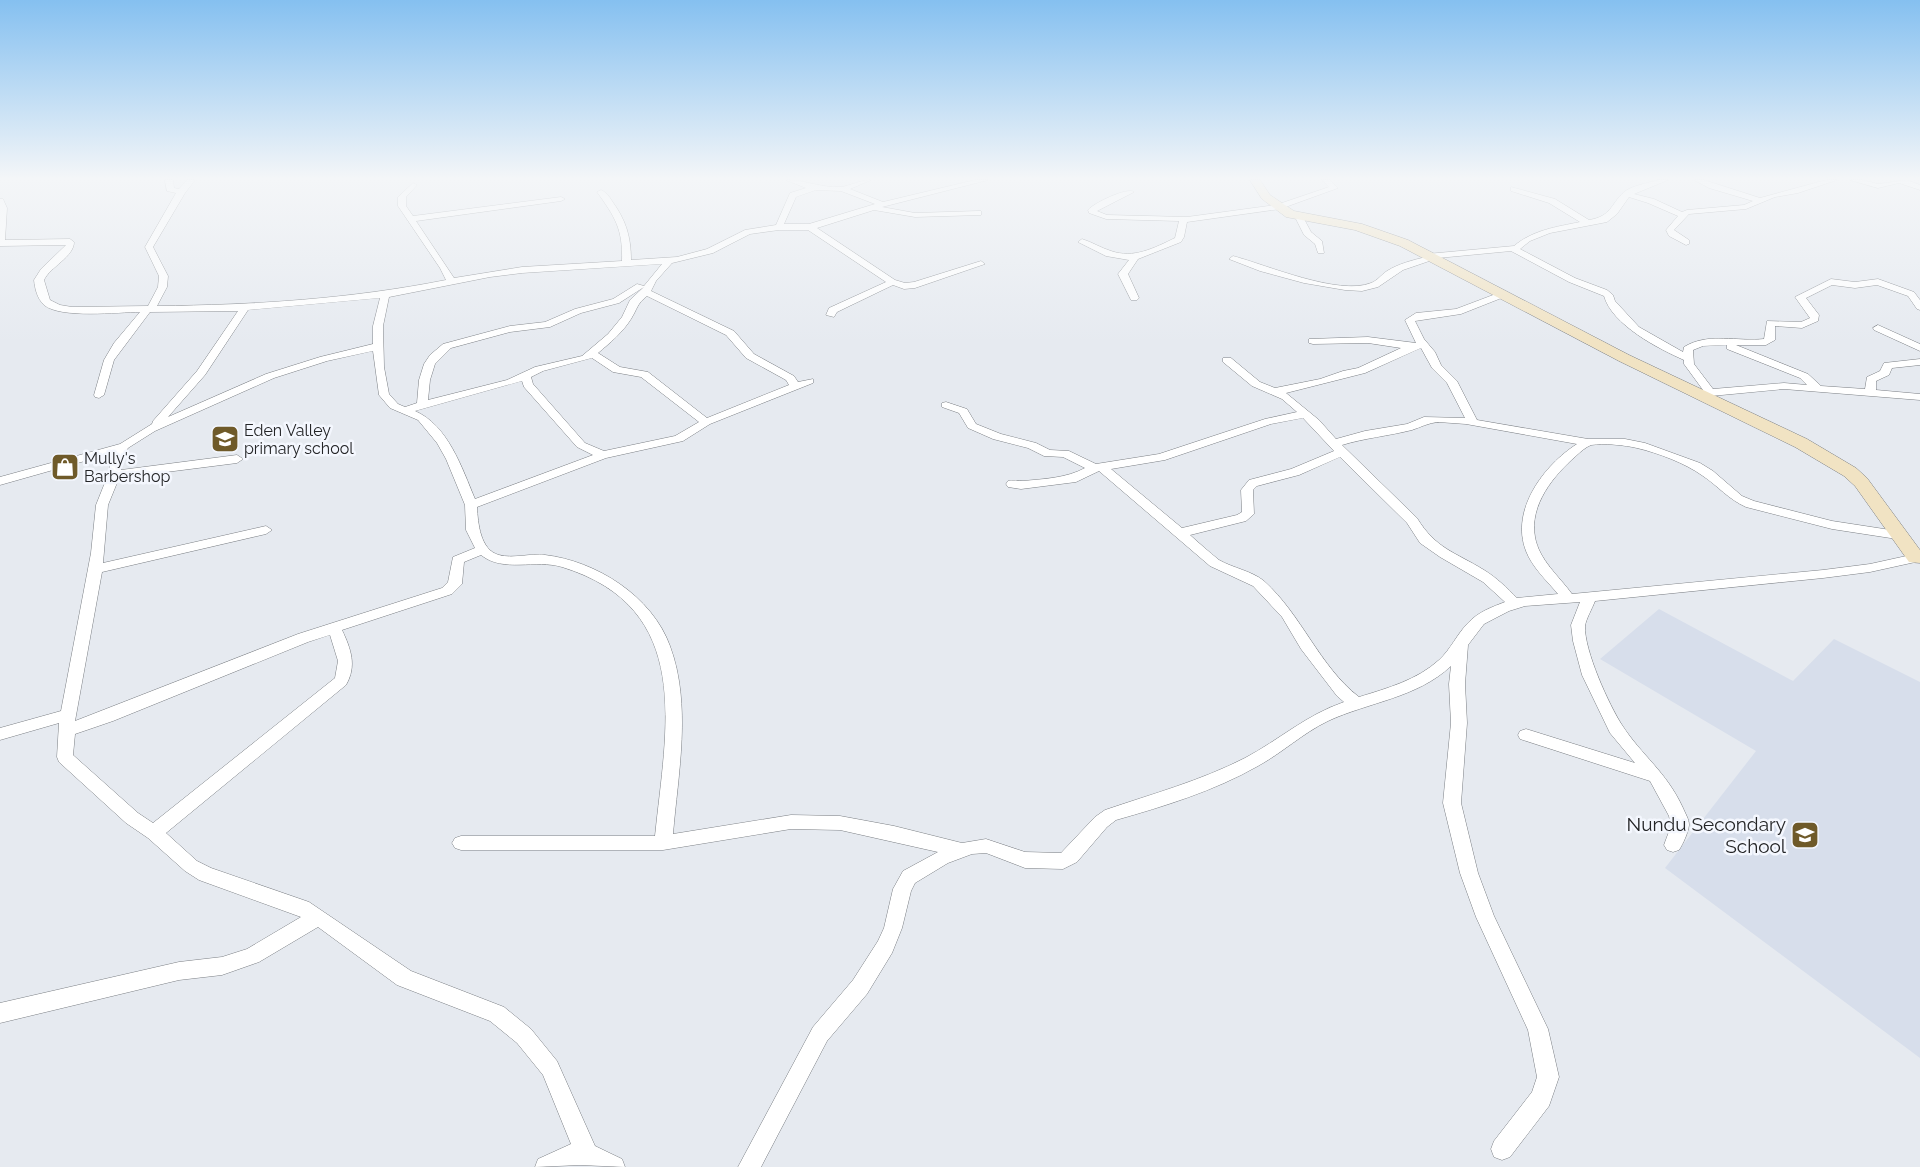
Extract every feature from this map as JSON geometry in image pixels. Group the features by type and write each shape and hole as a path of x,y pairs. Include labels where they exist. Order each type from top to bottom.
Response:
{"street":[{"path":"99,395 109,360 118,345 149,309 165,283 164,273 150,254 148,247 157,234"},
{"path":"422,234 445,268 450,281"},
{"path":"625,234 627,245 626,263"},
{"path":"0,242 70,242 70,246 62,258 49,266 40,280 41,296 51,305 80,310 245,307 385,294 450,281 522,270 669,261 710,251 743,234"},
{"path":"821,234 892,282 904,286 915,285 982,264"},
{"path":"1082,242 1116,257 1135,257 1178,240 1180,234"},
{"path":"1310,234 1319,243 1321,251"},
{"path":"1379,234 1404,243 1501,295 1705,393 1801,443 1850,472 1860,482 1897,535 1918,558"},
{"path":"1233,259 1296,279 1357,288 1374,286 1395,270 1418,261 1432,257 1512,248 1539,234"},
{"path":"1673,234 1686,242"},
{"path":"1512,248 1572,280 1604,292 1608,295 1610,302 1635,329 1658,344 1687,358"},
{"path":"1134,298 1123,274 1135,257"},
{"path":"405,410 511,382 527,380 539,369 577,362 592,354 612,336 627,318 633,302 646,292 652,280 669,261"},
{"path":"423,406 424,376 436,355 447,346 510,330 547,326 578,311 616,301 652,280"},
{"path":"1705,393 1687,358 1688,349 1692,345 1718,342 1766,342 1770,340 1770,323 1802,325 1812,322 1815,319 1814,315 1800,297 1833,282 1855,285 1875,281 1884,283 1911,294 1920,307"},
{"path":"831,315 832,310 884,288 892,282"},
{"path":"646,292 677,309 730,333 750,356 790,378 795,386"},
{"path":"385,294 379,320 379,367 384,395 394,406 422,418 442,442 452,459 471,504 472,530 483,550 499,560 545,559 596,576 634,602 652,623 664,645 670,671 674,705 663,842"},
{"path":"1417,346 1410,322 1411,318 1450,314 1501,295"},
{"path":"151,429 201,373 245,307"},
{"path":"1878,328 1920,348"},
{"path":"1313,341 1368,340 1417,346 1430,352 1436,366 1452,381 1473,422"},
{"path":"1718,342 1804,376 1816,387"},
{"path":"0,481 124,446 151,429 270,376 324,359 380,346"},
{"path":"1274,392 1323,382 1347,373 1361,371 1417,346"},
{"path":"592,354 616,370 644,374 706,422"},
{"path":"1227,360 1256,384 1286,397 1306,414 1385,496 1412,521 1417,534 1429,544 1489,580 1514,604"},
{"path":"1870,392 1871,379 1884,373 1888,364 1920,362"},
{"path":"527,380 581,445 602,455"},
{"path":"471,504 602,455 679,439 706,422 809,380"},
{"path":"1705,393 1784,386 1816,387 1920,397"},
{"path":"946,405 963,411 972,426 997,437 1032,445 1048,453 1065,454 1098,468 1221,567 1258,583 1287,614 1306,645 1342,692 1356,703"},
{"path":"1012,484 1021,485 1076,478 1098,468 1161,457 1269,421 1306,414"},
{"path":"1180,533 1241,518 1248,514 1247,490 1253,483 1294,472 1365,434 1410,427 1428,419 1473,422 1588,442 1625,442 1642,445 1696,466 1709,474 1738,499 1766,510 1832,525 1897,535"},
{"path":"1549,435 1561,445 1559,456 1562,461"},
{"path":"1568,598 1533,552 1527,528 1529,516 1541,486 1574,449 1588,442"},
{"path":"124,446 118,454 114,475 102,505 98,554 64,749 65,757 69,763 191,866 205,874 302,908 318,917 404,978 496,1014 524,1036 550,1068 586,1152 614,1167"},
{"path":"114,475 237,459"},
{"path":"94,569 266,530"},
{"path":"0,734 107,717 258,655 447,590 455,584 458,560 483,550"},
{"path":"749,1167 820,1034 860,987 885,947 893,928 902,889 909,877 936,861 962,850 986,846 1025,860 1063,861 1071,856 1101,822 1112,814 1200,786 1242,767 1318,719 1356,703 1391,694 1424,679 1439,668 1461,645 1474,625 1496,611 1524,600 1589,598 1823,574 1870,568 1918,558"},
{"path":"1589,598 1578,625 1580,641 1590,674 1616,730 1656,776 1678,816 1680,826 1673,845"},
{"path":"154,833 341,681 346,674 346,666 334,628"},
{"path":"1461,645 1457,684 1459,723 1452,802 1468,873 1485,917 1538,1030 1548,1077 1542,1098 1502,1149"},
{"path":"1526,735 1656,776"},
{"path":"461,843 663,842 791,822 840,823 894,833 962,850"},
{"path":"0,1013 179,971 222,966 252,956 318,917"},
{"path":"546,1167 567,1156 586,1152"}],"shaded area":[{"name":"Nundu Secondary School","path":"1659,609 1793,681 1834,639 1920,682 1920,1058 1665,868 1756,751 1600,659"}],"place":[{"name":"Eden Valley primary school","path":"225,439"},
{"name":"Mully's Barbershop","path":"65,467"},
{"name":"Nundu Secondary School","path":"1805,835"}]}
